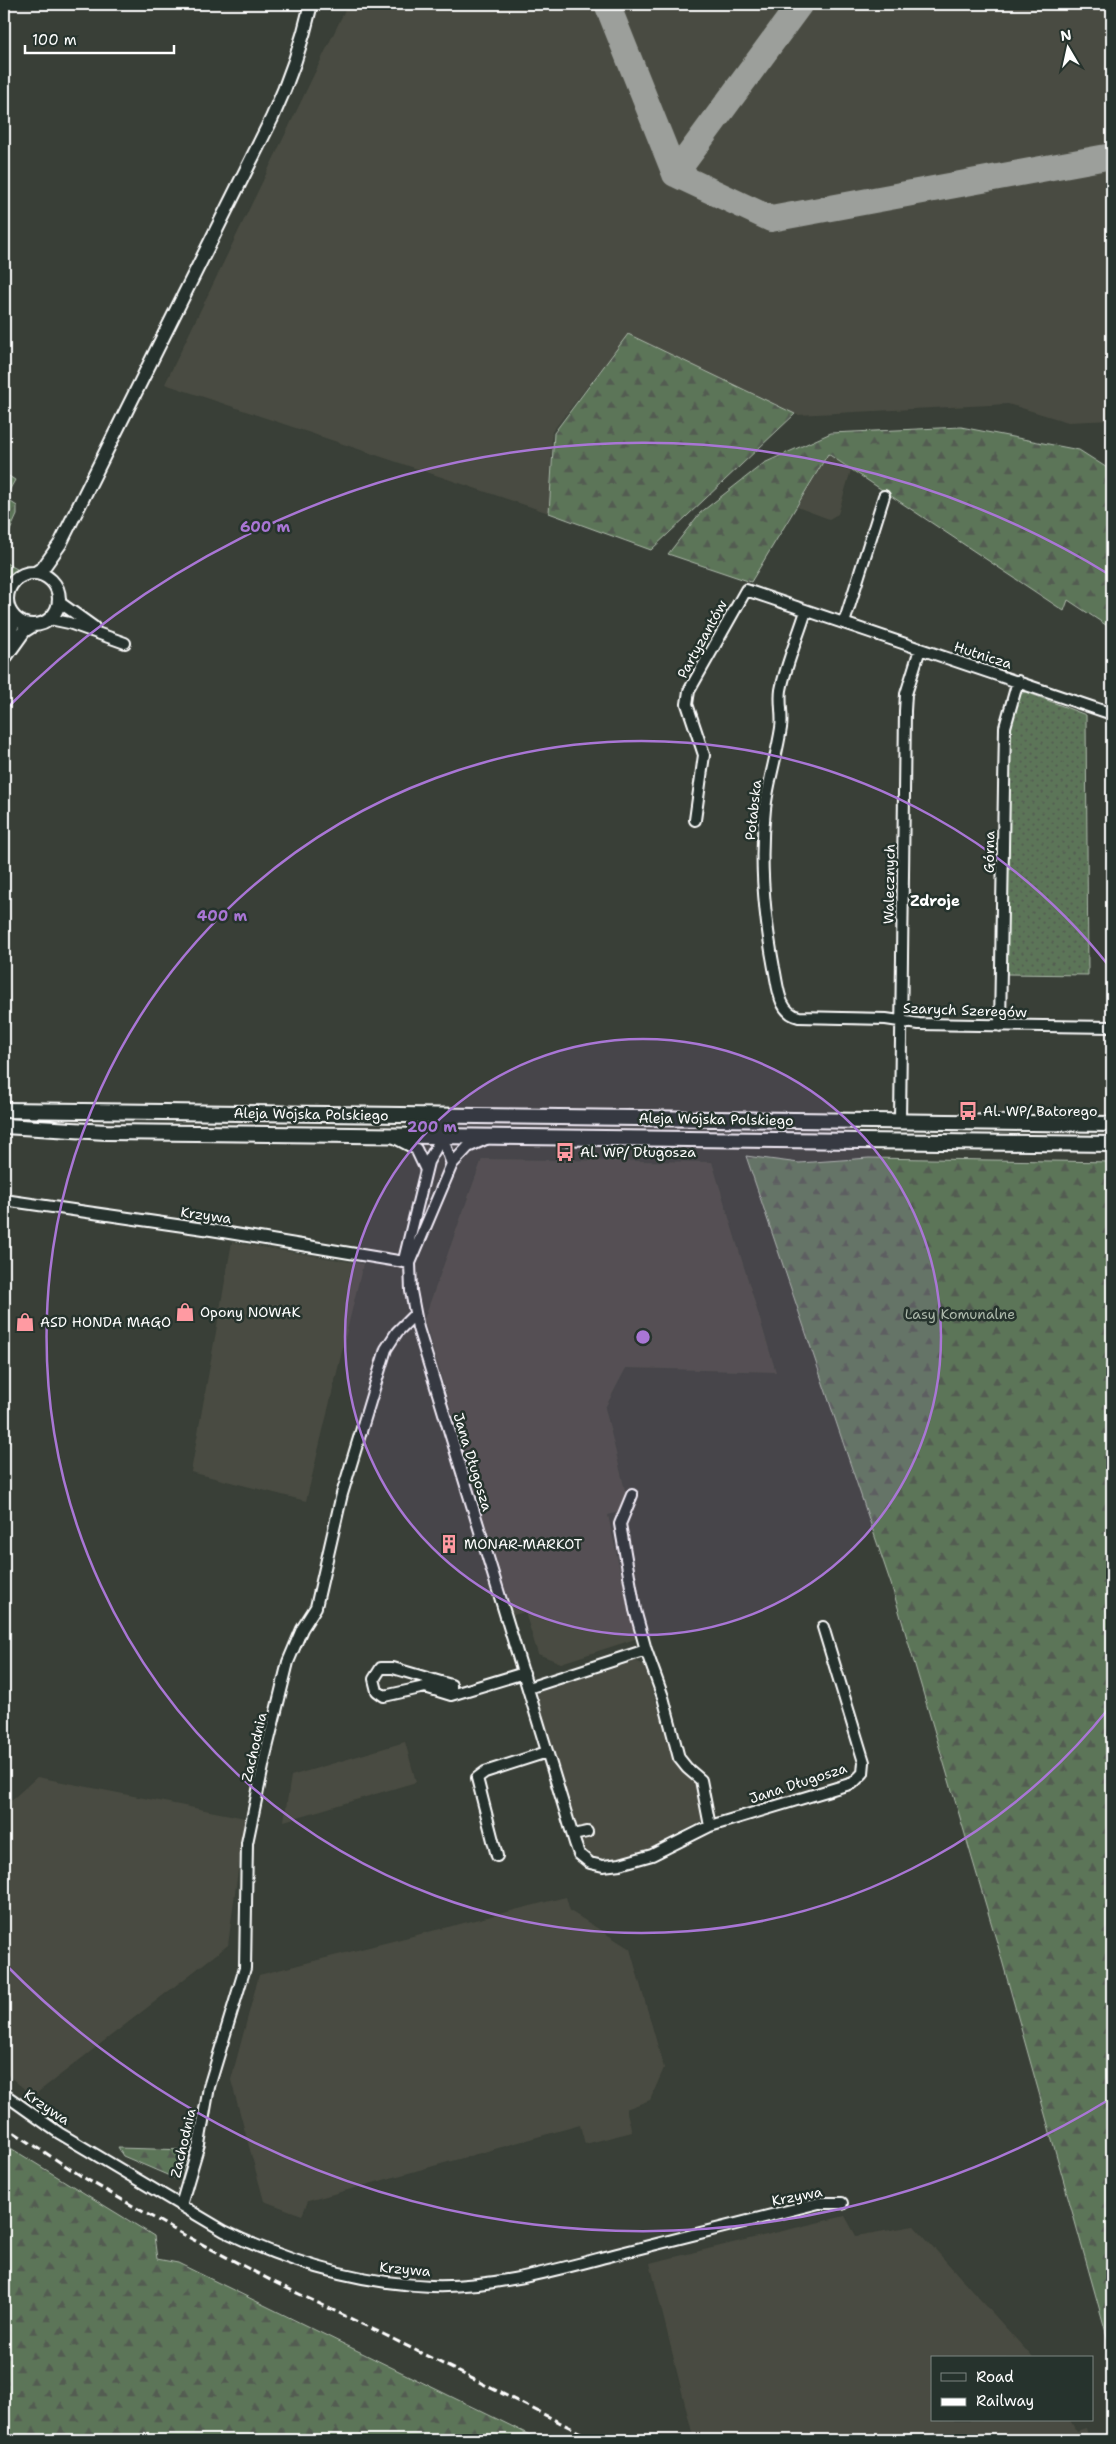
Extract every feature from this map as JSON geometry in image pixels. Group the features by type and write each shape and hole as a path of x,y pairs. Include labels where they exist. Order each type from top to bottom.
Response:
{"main road":[{"name":"Aleja Wojska Polskiego","path":"4,1110 1112,1124"},
{"path":"283,1135 284,1114"},
{"path":"828,1120 828,1141"},
{"name":"Aleja Wojska Polskiego","path":"4,1126 66,1131 283,1135 1112,1144"}],"street":[{"path":"35,573 42,568 60,544 285,88 303,40 311,4"},
{"path":"844,623 884,496"},
{"path":"52,581 60,544"},
{"path":"32,626 20,622 13,616 6,602 11,584 20,576 35,573 44,575 58,589 59,602 50,620"},
{"name":"Hutnicza","path":"746,590 1112,714"},
{"name":"Partyzantów","path":"695,820 704,755 687,704 689,691 746,590"},
{"path":"59,602 103,634"},
{"name":"Połabska","path":"789,1014 783,1006 768,933 764,901 762,845 768,790 781,728 781,689 806,611"},
{"path":"4,654 12,627 13,616"},
{"path":"4,659 24,631 50,620 103,634 125,643"},
{"name":"Walecznych","path":"900,1121 905,711 906,694 920,649"},
{"name":"Górna","path":"1000,1026 1005,727 1018,681"},
{"name":"Szarych Szeregów","path":"789,1014 799,1017 886,1019 902,1023 1112,1027"},
{"path":"442,1116 442,1137 452,1164"},
{"path":"387,1136 412,1146 418,1153 426,1170"},
{"path":"407,1261 426,1170 433,1150 442,1137"},
{"path":"407,1261 452,1164 464,1150 474,1143 494,1137"},
{"name":"Krzywa","path":"4,1200 202,1228 407,1261"},
{"name":"Jana Długosza","path":"407,1261 415,1314 573,1835 579,1854 585,1860 597,1865 610,1866 652,1855 710,1826 853,1783 863,1773 864,1762 823,1627"},
{"name":"Zachodnia","path":"182,2204 199,2144 209,2088 246,1968 246,1843 288,1662 302,1629 316,1607 342,1494 386,1349 397,1332 415,1314"},
{"path":"632,1495 620,1524 635,1610 680,1758 687,1768 701,1780 710,1826"},
{"path":"528,1688 646,1650"},
{"path":"450,1695 451,1685 393,1668 384,1667 379,1670 374,1679 377,1691 384,1696 425,1687 450,1695 524,1673"},
{"path":"497,1856 477,1778 485,1772 548,1752"},
{"path":"573,1835 587,1832"},
{"name":"Krzywa","path":"4,2094 59,2133 246,2241 313,2267 362,2279 432,2286 468,2285 527,2277 819,2203 842,2203"}],"shaded area":[{"path":"348,4 1112,4 1112,420 1068,422 1008,404 797,415 628,334 552,432 549,513 165,384"},
{"path":"828,455 851,470 838,514 829,519 797,507"},
{"path":"482,1159 712,1162 776,1372 626,1368 605,1408 626,1494 619,1512 608,1515 635,1639 561,1663 538,1654 525,1612 513,1615 424,1319"},
{"path":"232,1242 363,1264 306,1501 191,1472"},
{"path":"636,1661 644,1665 677,1767 695,1779 706,1819 648,1849 620,1857 597,1859 582,1853 535,1699 539,1692"},
{"path":"405,1742 416,1782 284,1821 291,1776"},
{"path":"37,1777 245,1818 228,1945 33,2096 4,2072 4,1807"},
{"path":"566,1897 570,1911 630,1949 664,2068 650,2100 626,2109 632,2132 585,2144 580,2125 308,2201 302,2215 264,2201 231,2080 259,1975"},
{"path":"845,2216 856,2236 914,2226 1031,2356 931,2356 931,2422 1071,2422 1076,2431 1085,2428 1088,2440 694,2440 650,2263"}],"green space":[{"path":"628,334 795,414 651,550 549,513 554,433"},
{"path":"961,427 1079,450 1112,471 1112,629 1068,600 1064,611 828,454 751,582 668,554 700,513 764,463 831,433"},
{"path":"4,473 15,480 5,498 17,506 17,515 4,544"},
{"path":"4,562 17,569 4,594"},
{"path":"1026,692 1086,715 1088,975 1006,974 1010,724 1019,694"},
{"name":"Lasy Komunalne","path":"746,1156 799,1163 869,1158 1112,1162 1112,2354 998,1946 891,1584"},
{"path":"4,2144 154,2236 157,2259 178,2263 540,2440 4,2440"},
{"path":"118,2148 189,2150 179,2180 123,2156"}],"taxiway":[{"path":"607,4 675,174 771,219 1112,156"},
{"path":"675,174 800,4"}],"railway":[{"path":"4,2126 86,2179 173,2229 274,2282 595,2440"}],"place":[{"name":"Al. WP/ Batorego","path":"968,1111"},
{"name":"Al. WP/ Długosza","path":"565,1152"},
{"name":"Opony NOWAK","path":"185,1312"},
{"name":"ASD HONDA MAGO","path":"25,1322"},
{"name":"MONAR-MARKOT","path":"449,1544"}],"district":[{"name":"Zdroje","path":"935,901"}]}
